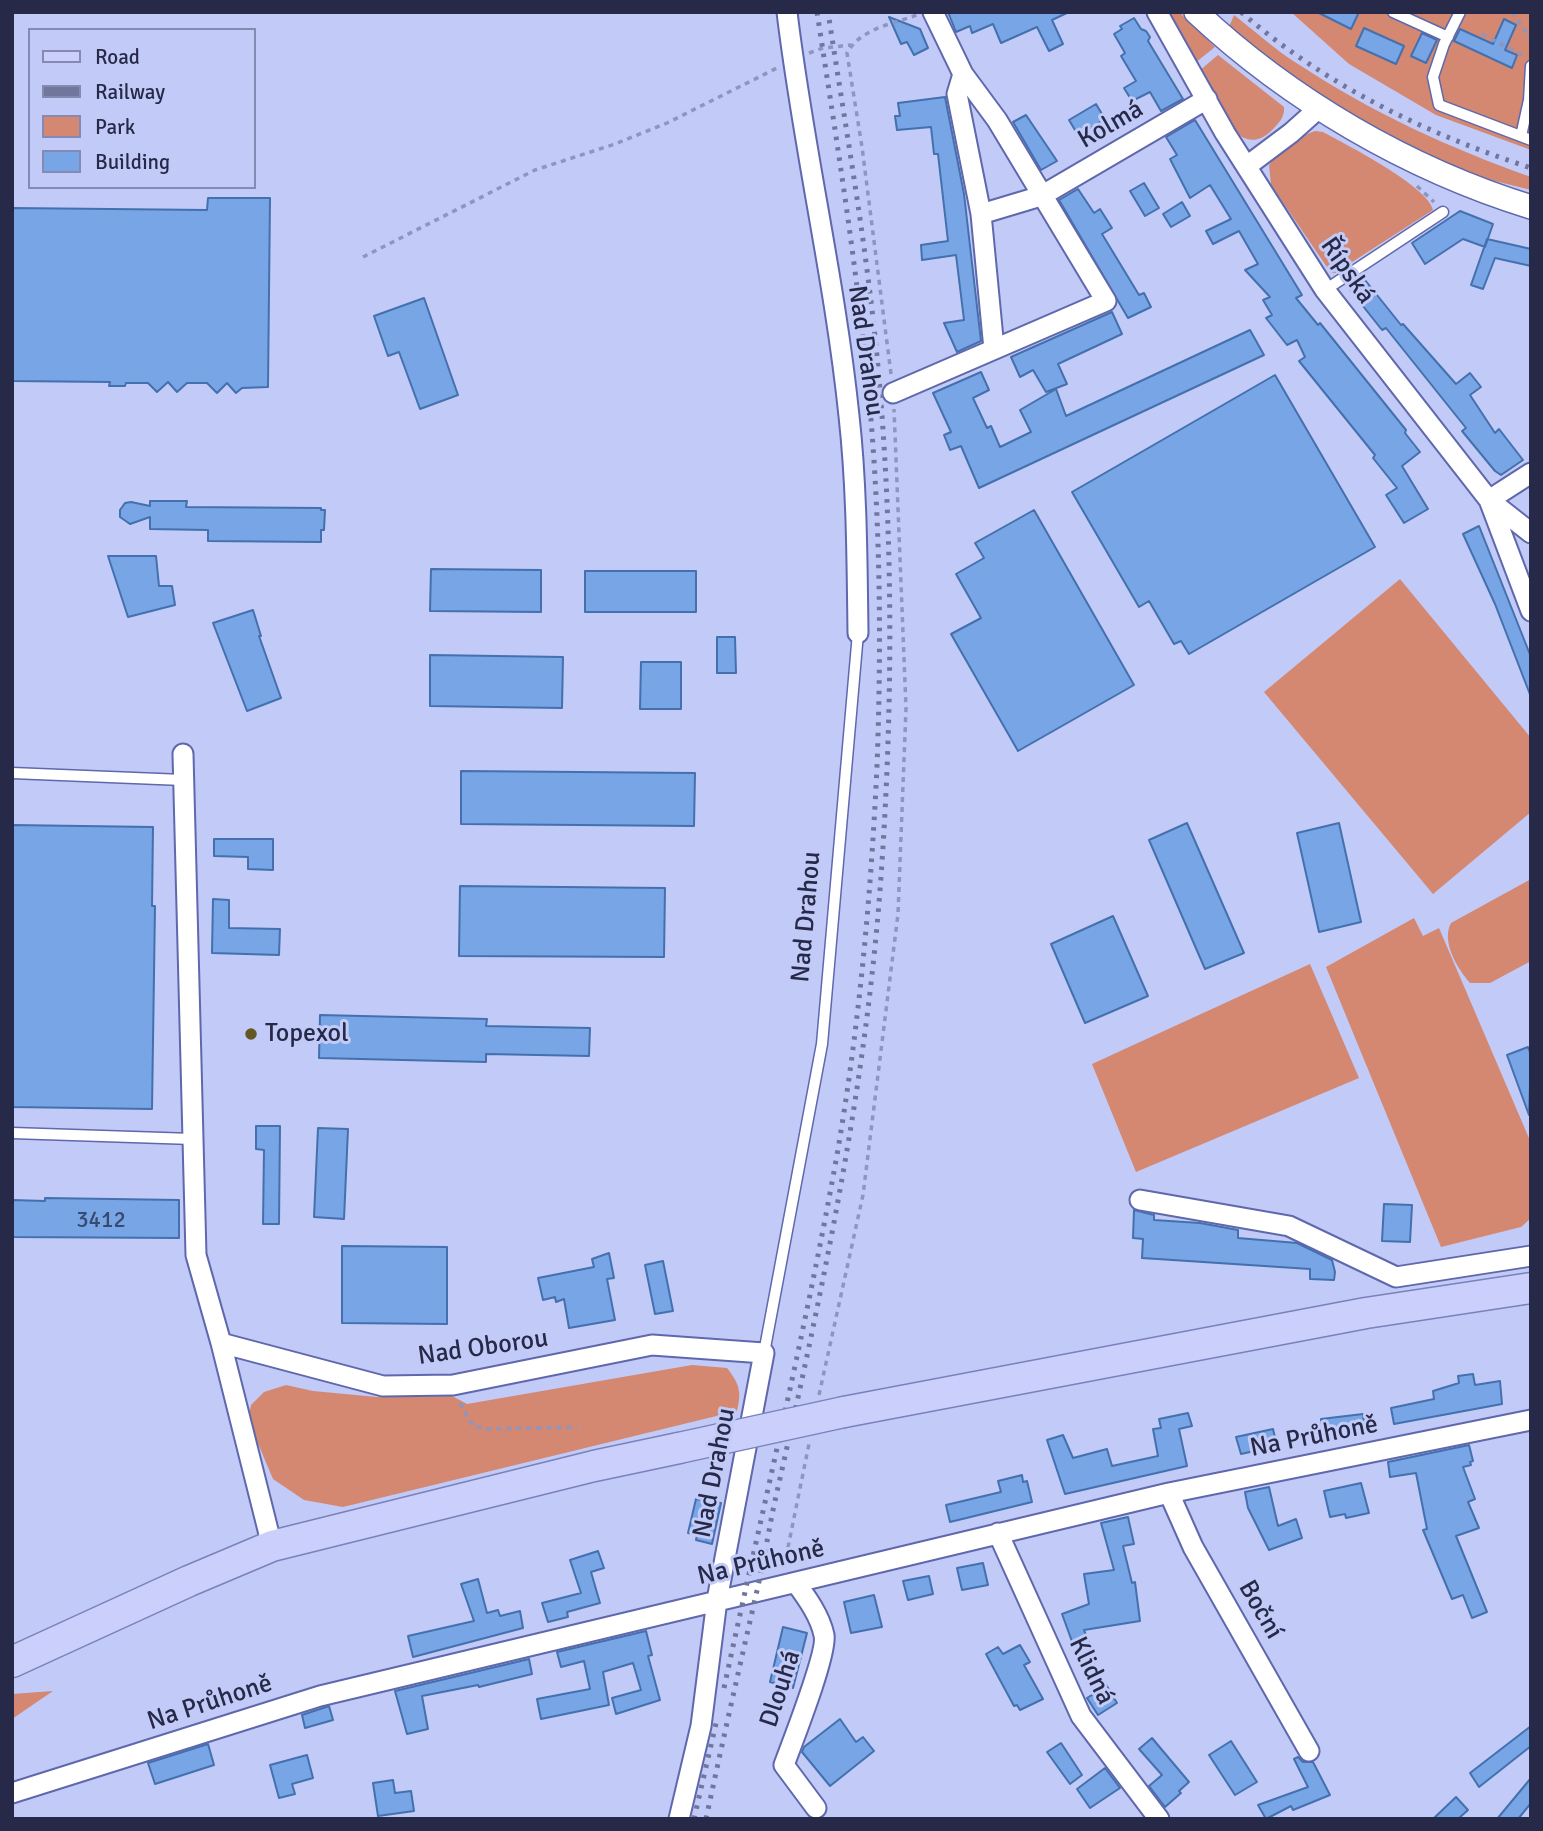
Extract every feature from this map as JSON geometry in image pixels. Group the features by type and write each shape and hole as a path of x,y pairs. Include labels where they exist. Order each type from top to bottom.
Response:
{"main road":[{"path":"12,1662 177,1586 272,1546 594,1466 680,1448 831,1404 1366,1313 1531,1288"}],"street":[{"name":"Nad Drahou","path":"787,12 849,416 856,520 858,633"},
{"path":"893,393 1106,301 997,120 964,74 933,12"},
{"name":"Řípská","path":"1157,12 1247,166 1325,290 1489,500 1531,533"},
{"path":"1196,12 1220,35 1319,108 1387,147 1479,189 1531,207"},
{"path":"964,74 957,94 981,214 994,349"},
{"name":"Kolmá","path":"981,214 1041,196 1207,99"},
{"path":"1247,166 1319,108"},
{"path":"1531,473 1489,500 1531,611"},
{"path":"183,754 196,1255 272,1546"},
{"path":"1140,1200 1289,1226 1396,1277 1531,1256"},
{"name":"Nad Oborou","path":"221,1343 383,1386 453,1385 652,1345 764,1353"},
{"name":"Nad Drahou","path":"679,1819 701,1726 718,1600 764,1353"},
{"name":"Na Průhoně","path":"12,1793 320,1696 1169,1493 1531,1420"},
{"name":"Boční","path":"1169,1493 1193,1547 1309,1751"},
{"name":"Klidná","path":"998,1533 1081,1716 1157,1818"},
{"name":"Dlouhá","path":"788,1584 812,1606 825,1637 784,1765 816,1808"}],"lane":[{"path":"1393,12 1448,37"},
{"path":"1460,12 1433,77 1439,105 1526,138 1531,66"},
{"path":"1325,290 1443,212"},
{"name":"Nad Drahou","path":"764,1353 822,1044 858,633"},
{"path":"12,773 183,780"},
{"path":"12,1133 193,1139"}],"path":[{"path":"831,1404 863,1195 898,914 906,708 893,393 862,147 847,53 865,33 926,12"},
{"path":"1512,12 1531,40"},
{"path":"1482,34 1531,59"},
{"path":"363,257 535,170 615,144 667,123 793,60 823,48 852,45"},
{"path":"453,1385 473,1426 488,1429 577,1427"},
{"path":"788,1584 811,1437"}],"green space":[{"path":"1163,12 1179,12 1215,47 1195,63"},
{"path":"1291,12 1531,12 1531,150 1436,115 1349,64"},
{"path":"1234,15 1290,59 1354,98 1440,141 1531,177 1531,190 1467,174 1402,144 1287,74 1229,27"},
{"path":"1218,55 1284,107 1284,114 1279,122 1259,139 1248,139 1237,134 1211,96 1199,71"},
{"path":"1315,131 1323,132 1349,146 1402,178 1428,200 1433,210 1335,273 1331,273 1271,185 1269,165 1273,159 1302,137"},
{"path":"1400,579 1531,738 1531,812 1433,894 1264,692"},
{"path":"1531,879 1531,961 1490,983 1470,983 1460,970 1449,946 1448,930 1451,923"},
{"path":"1414,918 1423,936 1439,928 1531,1143 1531,1218 1521,1227 1441,1247 1326,967"},
{"path":"1310,964 1359,1078 1136,1172 1092,1064"},
{"path":"692,1365 727,1368 738,1388 737,1411 343,1507 304,1500 273,1479 248,1420 251,1405 264,1392 286,1385 313,1391 377,1397 452,1396 467,1404"},
{"path":"53,1691 12,1719 12,1694"}],"building":[{"path":"948,12 1069,12 1052,20 1063,44 1049,51 1037,27 1001,43 993,24 972,33 970,26 956,32"},
{"path":"1317,12 1359,12 1351,29"},
{"path":"889,17 920,29 928,48 914,55 907,42 901,44"},
{"path":"1134,18 1150,37 1148,41 1183,99 1161,111 1150,92 1132,101 1124,88 1136,81 1121,56 1125,53 1114,34 1122,29 1120,26"},
{"path":"1504,19 1516,25 1505,50 1517,55 1512,68 1454,41 1460,29 1493,44"},
{"path":"1364,28 1404,46 1396,64 1356,46"},
{"path":"1422,33 1437,40 1426,63 1411,56"},
{"path":"945,97 964,194 981,341 957,352 944,323 964,320 956,255 922,260 921,245 948,241 938,154 934,154 931,127 897,130 895,116 900,116 898,103"},
{"path":"1096,104 1105,119 1078,135 1069,120"},
{"path":"1026,115 1057,161 1041,170 1013,122"},
{"path":"1195,120 1302,295 1296,298 1318,325 1320,323 1406,430 1405,433 1420,452 1402,466 1428,509 1404,523 1386,495 1397,488 1373,458 1375,455 1299,361 1305,357 1297,340 1287,345 1266,318 1272,315 1263,300 1270,297 1245,270 1258,264 1239,231 1213,244 1206,231 1231,219 1210,185 1190,198 1170,159 1177,155 1166,137"},
{"path":"1144,183 1159,208 1145,216 1130,191"},
{"path":"1078,189 1094,213 1100,209 1112,228 1102,234 1139,295 1144,293 1151,307 1128,318 1059,200"},
{"path":"208,198 270,198 268,387 242,388 236,393 227,383 217,393 207,383 187,383 177,392 168,382 157,392 148,383 109,386 110,382 12,381 12,208 207,210"},
{"path":"1182,202 1190,216 1171,227 1163,214"},
{"path":"1460,211 1493,224 1485,247 1463,239 1425,264 1412,243"},
{"path":"1487,239 1531,249 1531,266 1495,258 1483,289 1471,285"},
{"path":"1361,275 1401,325 1403,324 1456,384 1470,373 1481,387 1470,395 1495,433 1499,429 1523,460 1501,475 1495,471 1462,431 1466,428 1386,328 1382,330 1347,286"},
{"path":"424,298 458,395 420,409 399,352 388,356 374,316"},
{"path":"1112,312 1122,334 1058,364 1067,384 1046,392 1033,370 1020,377 1011,357"},
{"path":"1250,330 1264,355 979,488 961,446 950,450 944,435 951,432 933,393 981,372 989,390 973,398 987,428 991,426 1000,447 1031,432 1020,410 1056,389 1066,416"},
{"path":"1275,375 1375,547 1189,654 1181,641 1174,644 1149,601 1139,607 1072,492"},
{"path":"150,501 187,501 186,507 321,508 325,510 324,530 321,530 321,542 208,541 208,530 150,529 150,517 130,524 120,517 120,510 125,503 150,506"},
{"path":"1034,510 1134,685 1018,751 951,634 981,618 956,574 984,558 975,543"},
{"path":"1479,526 1531,657 1531,697 1495,604 1463,534"},
{"path":"108,556 156,556 159,586 172,586 175,605 128,617"},
{"path":"431,569 541,570 541,612 430,611"},
{"path":"585,571 696,571 696,612 585,612"},
{"path":"253,610 259,636 281,698 247,711 213,623"},
{"path":"717,637 735,637 736,673 717,673"},
{"path":"430,655 563,657 562,708 430,706"},
{"path":"641,662 681,662 681,709 640,709"},
{"path":"461,771 695,773 694,826 461,824"},
{"path":"1187,823 1244,953 1205,969 1149,840"},
{"path":"1339,823 1361,922 1319,932 1297,833"},
{"path":"12,825 153,827 152,906 155,906 152,1109 12,1107"},
{"path":"214,839 273,839 273,870 248,869 248,857 214,856"},
{"path":"460,886 665,888 664,957 459,956"},
{"path":"213,899 229,900 229,928 280,929 279,955 212,953"},
{"path":"1113,916 1148,996 1085,1023 1051,944"},
{"path":"320,1015 487,1019 486,1026 590,1028 589,1056 486,1054 486,1062 319,1058"},
{"path":"1528,1047 1531,1055 1529,1115 1507,1055"},
{"path":"256,1126 280,1126 279,1224 263,1224 264,1150 256,1149"},
{"path":"318,1128 348,1129 344,1219 314,1217"},
{"path":"45,1198 179,1200 179,1238 12,1237 12,1200 45,1201"},
{"path":"1384,1204 1412,1205 1410,1242 1382,1241"},
{"path":"1134,1210 1154,1215 1154,1220 1200,1223 1238,1230 1238,1238 1297,1243 1332,1260 1334,1280 1310,1279 1310,1269 1142,1258 1143,1239 1133,1238"},
{"path":"342,1246 447,1247 447,1324 342,1323"},
{"path":"609,1253 614,1278 607,1279 615,1320 569,1328 564,1299 556,1302 555,1297 543,1300 538,1278 594,1267 592,1259"},
{"path":"663,1261 673,1311 655,1314 645,1265"},
{"path":"1473,1374 1475,1385 1500,1381 1502,1404 1394,1424 1391,1408 1434,1399 1433,1391 1459,1383 1458,1376"},
{"path":"1188,1413 1192,1426 1179,1429 1187,1466 1065,1494 1047,1440 1063,1435 1073,1458 1107,1449 1112,1466 1158,1456 1153,1429 1161,1428 1159,1419"},
{"path":"1363,1414 1365,1431 1324,1437 1321,1419"},
{"path":"1273,1429 1277,1446 1241,1454 1236,1437"},
{"path":"1469,1445 1473,1461 1470,1462 1471,1465 1463,1467 1475,1499 1468,1502 1479,1528 1456,1536 1487,1612 1472,1618 1463,1595 1452,1599 1423,1530 1427,1529 1416,1473 1390,1477 1388,1462"},
{"path":"1022,1475 1023,1482 1027,1481 1032,1502 950,1522 946,1505 1001,1492 998,1481"},
{"path":"1361,1483 1369,1513 1346,1518 1345,1514 1330,1517 1324,1491"},
{"path":"1269,1487 1278,1526 1296,1519 1302,1538 1269,1550 1248,1508 1245,1492"},
{"path":"696,1499 721,1503 712,1544 696,1540 697,1535 688,1533"},
{"path":"1128,1517 1134,1544 1123,1546 1132,1583 1135,1582 1140,1621 1084,1630 1089,1642 1074,1647 1062,1614 1089,1604 1084,1574 1114,1570 1101,1523"},
{"path":"598,1551 604,1568 591,1572 600,1603 567,1612 568,1617 548,1622 542,1603 581,1593 570,1560"},
{"path":"983,1563 988,1585 962,1590 957,1568"},
{"path":"929,1576 933,1594 908,1600 903,1581"},
{"path":"478,1579 487,1613 498,1610 500,1616 520,1611 523,1628 413,1657 408,1636 474,1621 461,1584"},
{"path":"874,1595 882,1627 851,1633 844,1602"},
{"path":"783,1627 807,1633 793,1688 770,1682"},
{"path":"646,1631 652,1655 648,1656 660,1700 616,1714 612,1698 641,1690 633,1663 603,1672 609,1705 541,1719 537,1699 590,1689 584,1661 561,1667 557,1652"},
{"path":"1020,1645 1030,1662 1024,1665 1043,1699 1020,1710 1017,1705 1014,1706 986,1654 998,1647 1003,1654"},
{"path":"1089,1656 1117,1703 1098,1715 1087,1698 1095,1693 1081,1660"},
{"path":"529,1659 532,1674 479,1687 478,1685 422,1696 428,1729 407,1734 395,1691"},
{"path":"329,1706 333,1720 305,1728 302,1715"},
{"path":"840,1719 856,1742 863,1737 874,1751 830,1786 802,1752 804,1747"},
{"path":"1531,1726 1531,1746 1479,1787 1470,1773"},
{"path":"1152,1738 1189,1782 1165,1807 1149,1786 1162,1775 1139,1749"},
{"path":"1231,1741 1257,1782 1235,1795 1209,1755"},
{"path":"1061,1743 1082,1775 1070,1784 1047,1752"},
{"path":"208,1744 214,1765 155,1784 148,1763"},
{"path":"307,1755 313,1778 292,1784 295,1794 279,1798 270,1765"},
{"path":"1298,1757 1303,1762 1313,1762 1330,1795 1293,1810 1291,1806 1266,1819 1258,1805 1308,1787 1294,1759"},
{"path":"1105,1768 1120,1788 1090,1808 1077,1789"},
{"path":"1531,1778 1531,1803 1518,1819 1497,1819"},
{"path":"393,1780 395,1793 411,1791 414,1811 378,1816 373,1783"},
{"path":"1456,1797 1468,1810 1458,1819 1433,1819"}],"railway":[{"path":"724,1688 797,1356 837,1155 858,1010 874,815 879,716 879,616 871,416 856,278 817,12"},
{"path":"706,1819 759,1584 841,1186 866,1025 882,862 890,677 889,553 883,429 868,278 828,12"},
{"path":"1241,12 1307,63 1378,105 1453,139 1531,168"},
{"path":"694,1819 717,1719"}],"place":[{"name":"Topexol","path":"251,1034"}]}
